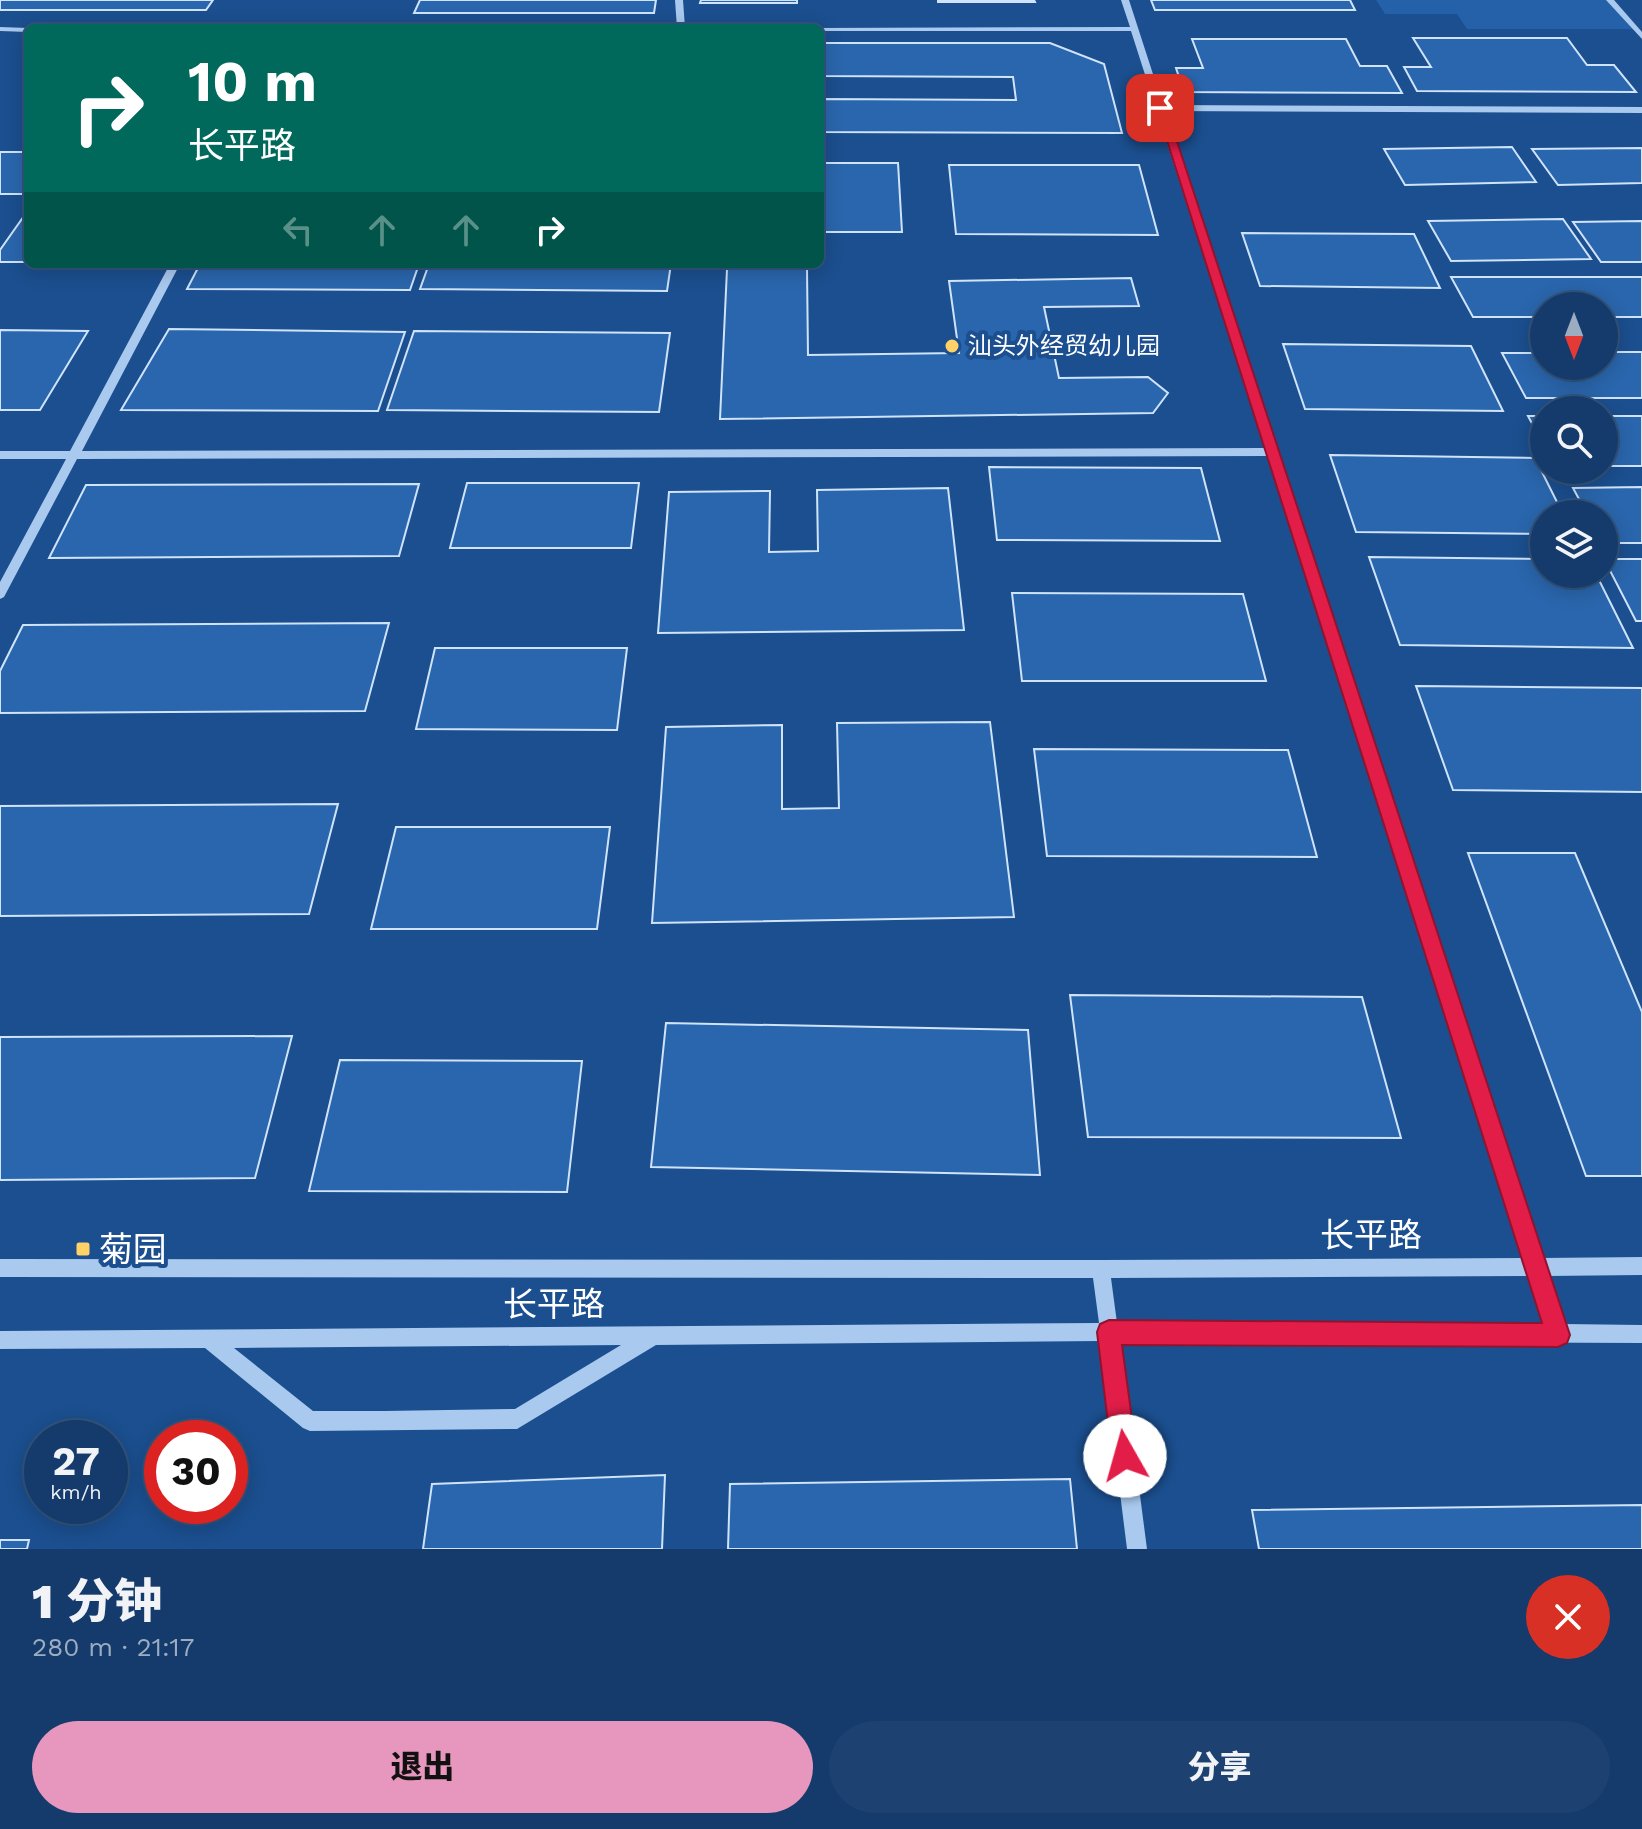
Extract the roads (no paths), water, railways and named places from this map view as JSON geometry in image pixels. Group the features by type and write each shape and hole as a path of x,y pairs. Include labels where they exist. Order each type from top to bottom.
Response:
{"street":[{"path":"679,0 681,24"},
{"path":"1125,0 1558,1335"},
{"path":"1610,0 1642,37"},
{"path":"0,29 24,30"},
{"path":"824,29 1134,29"},
{"path":"1160,108 1642,110"},
{"path":"0,594 173,268"},
{"path":"0,455 1273,452"},
{"name":"长平路","path":"0,1268 1642,1266"},
{"path":"1101,1269 1137,1549"},
{"name":"长平路","path":"0,1340 1109,1332 1642,1334"},
{"path":"209,1339 310,1421 384,1421 517,1419 655,1335"}],"place":[{"name":"汕头外经贸幼儿园","path":"952,346"},
{"name":"菊园","path":"83,1249"}]}
